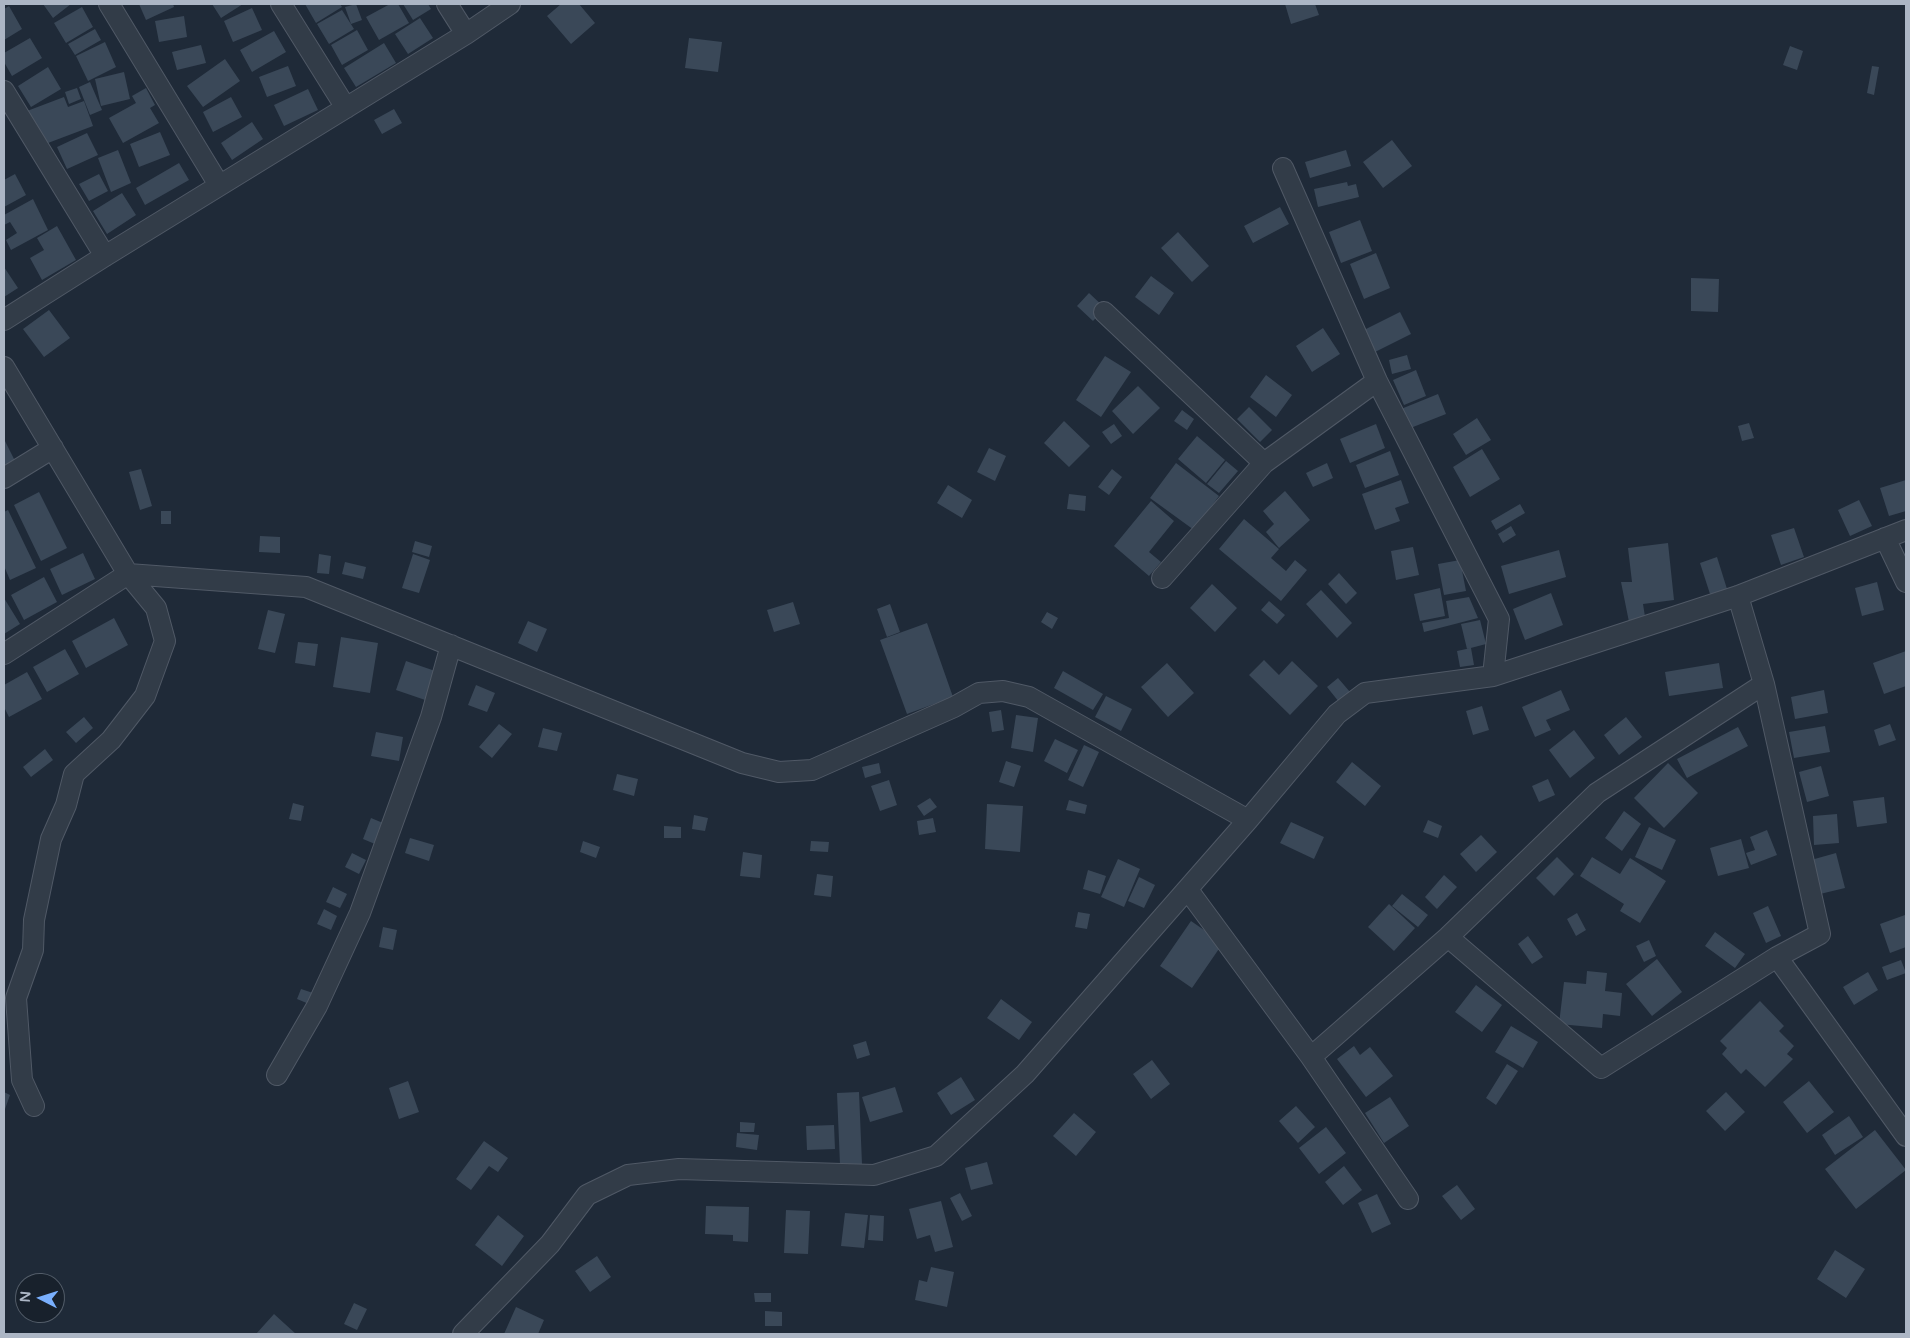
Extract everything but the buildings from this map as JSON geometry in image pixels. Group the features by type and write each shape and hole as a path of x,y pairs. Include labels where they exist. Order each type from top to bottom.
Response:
{"street":[{"path":"109,4 219,186"},
{"path":"281,4 346,108"},
{"path":"448,4 466,34"},
{"path":"4,320 104,256 466,34 510,4"},
{"path":"4,91 104,256"},
{"path":"1283,168 1377,381 1499,619 1493,676"},
{"path":"1104,312 1264,463"},
{"path":"4,367 128,574 156,608 165,641 145,696 111,740 74,774 66,805 51,839 34,920 33,950 16,998 22,1080 34,1106"},
{"path":"1162,578 1264,463 1377,381"},
{"path":"4,478 53,448"},
{"path":"463,1334 550,1244 587,1195 628,1175 679,1169 874,1175 936,1156 1025,1074 1188,890 1336,714 1365,693 1493,676 1738,596 1906,530"},
{"path":"1885,538 1906,582"},
{"path":"4,654 128,574 306,587 742,763 780,772 812,770 954,707 979,693 1003,691 1030,697 1248,820"},
{"path":"1448,937 1602,1068 1777,957 1820,934 1764,684 1738,596"},
{"path":"277,1075 317,1006 360,913 431,717 451,645"},
{"path":"1311,1057 1448,937 1597,793 1764,684"},
{"path":"1188,890 1311,1057 1408,1199"},
{"path":"1777,957 1906,1136"}]}
